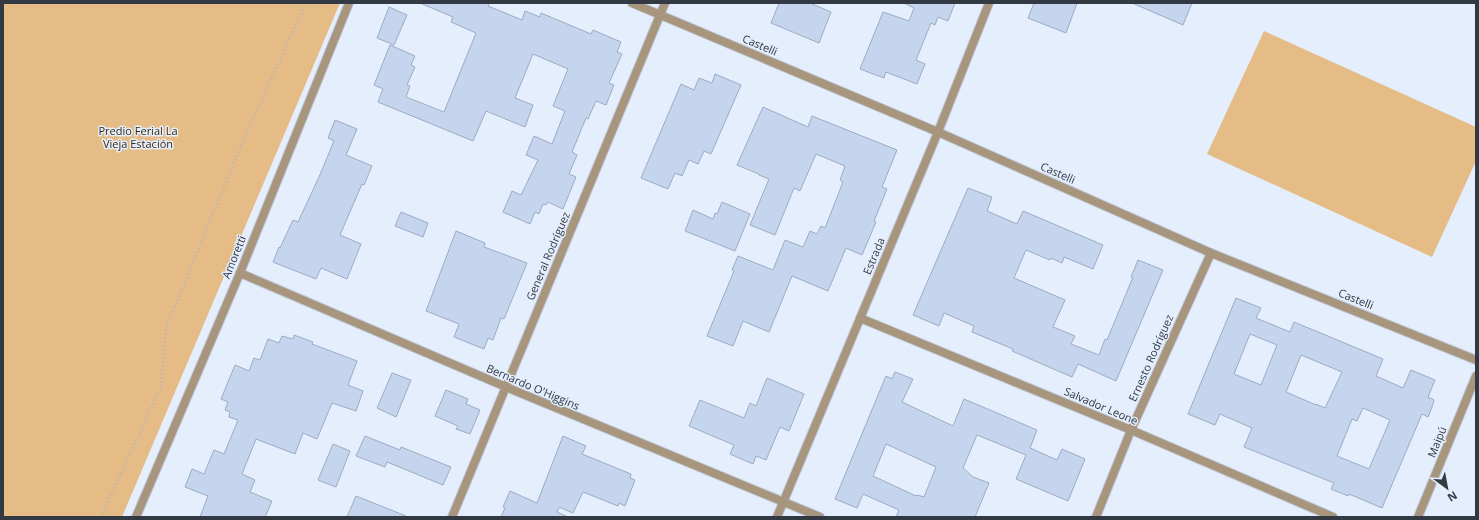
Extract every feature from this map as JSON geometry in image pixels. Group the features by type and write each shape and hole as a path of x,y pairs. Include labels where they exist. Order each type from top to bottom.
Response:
{"street":[{"name":"Amoretti","path":"136,517 240,273 349,3"},
{"name":"Castelli","path":"632,3 938,132 1211,253 1476,360"},
{"name":"General Rodríguez","path":"452,517 665,3"},
{"name":"Estrada","path":"777,517 938,132 989,3"},
{"name":"Ernesto Rodríguez","path":"1096,517 1131,430 1211,253"},
{"name":"Bernardo O'Higgins","path":"240,273 506,387 820,517"},
{"name":"Salvador Leone","path":"860,318 1131,430 1333,517"},
{"name":"Maipú","path":"1418,517 1476,376"}],"path":[{"path":"101,517 162,387 166,328 242,143 306,3"}],"green space":[{"name":"Predio Ferial La Vieja Estación","path":"3,3 340,3 122,517 3,517"},
{"path":"1264,31 1476,127 1476,161 1432,257 1207,154"}],"building":[{"path":"420,3 489,3 488,6 522,20 525,11 540,17 541,13 591,34 593,30 621,42 617,52 622,54 609,83 614,85 606,105 596,101 588,119 586,118 572,152 577,155 569,174 576,177 563,209 548,202 546,205 543,204 539,214 535,212 530,224 503,212 512,191 521,195 538,160 526,155 534,136 552,144 565,111 553,106 568,69 533,54 515,98 533,105 525,127 486,111 473,141 378,102 383,89 374,85 390,45 415,56 411,65 415,67 407,85 410,86 406,97 444,112 476,33 451,22 453,17"},
{"path":"779,3 810,3 831,12 819,43 771,23"},
{"path":"904,3 955,3 948,21 938,17 935,25 931,23 916,60 925,64 917,84 886,72 884,78 860,69 883,12 909,21 914,8"},
{"path":"1034,3 1077,3 1066,33 1028,18"},
{"path":"1132,3 1192,3 1183,25"},
{"path":"389,7 407,15 394,45 377,38"},
{"path":"715,74 741,85 711,154 704,151 698,164 689,160 682,176 675,173 668,189 641,178 681,84 694,90 699,78 712,83"},
{"path":"763,107 808,127 812,116 897,150 882,187 887,189 874,221 876,222 862,255 846,248 828,291 792,276 769,332 743,321 733,346 707,336 734,271 732,270 738,256 773,270 785,240 803,247 810,231 817,234 821,226 825,228 843,182 840,180 845,166 816,154 800,191 794,188 775,235 750,225 769,179 737,165"},
{"path":"335,120 357,129 346,155 372,166 364,185 362,184 340,235 361,244 347,279 321,268 316,279 273,262 293,220 298,222 319,177 334,141 328,138"},
{"path":"968,188 992,197 987,211 1017,224 1023,211 1103,245 1093,269 1064,257 1062,263 1051,258 1050,260 1026,250 1014,278 1065,300 1053,327 1075,336 1071,344 1099,355 1105,339 1107,340 1133,277 1131,277 1138,260 1163,270 1116,381 1078,364 1072,377 1012,351 1013,349 972,332 974,326 944,313 939,326 913,315"},
{"path":"722,202 750,214 735,251 685,231 693,210 713,219"},
{"path":"401,212 428,223 423,237 395,226"},
{"path":"456,231 485,243 484,247 527,263 504,319 501,318 493,340 488,338 484,349 454,337 459,324 426,311"},
{"path":"1236,298 1261,308 1256,318 1290,332 1294,322 1383,359 1376,376 1403,388 1411,370 1435,380 1428,397 1434,400 1428,417 1422,414 1382,508 1349,494 1348,496 1331,489 1334,483 1244,447 1252,428 1220,414 1215,425 1188,414","holes":["1250,334 1277,345 1261,385 1234,374","1301,355 1342,372 1325,408 1286,392","1363,408 1390,420 1369,469 1337,456 1352,419 1357,421"]},
{"path":"294,335 313,342 312,344 357,361 348,385 363,391 356,411 332,403 317,439 303,433 295,454 256,439 242,474 255,480 250,492 272,501 265,517 200,517 208,496 185,487 192,469 204,474 214,450 224,454 238,420 229,417 230,412 225,410 228,402 221,399 235,365 249,371 254,358 260,360 268,339 279,343 282,336 293,339"},
{"path":"895,372 913,379 902,402 953,426 964,399 1037,430 1030,448 1057,460 1062,449 1085,459 1068,501 1016,479 1026,455 977,435 963,468 973,477 989,483 975,517 896,517 899,510 863,494 857,508 835,499 886,376 892,379","holes":["886,444 936,467 924,497 916,496 873,476"]},
{"path":"392,373 411,380 396,417 377,408"},
{"path":"767,378 804,394 789,431 780,427 766,460 756,456 753,464 730,454 734,445 689,426 700,400 744,418 750,403 756,406"},
{"path":"446,390 468,399 466,404 480,410 470,434 456,429 458,426 435,416"},
{"path":"365,436 400,450 401,447 451,467 443,485 387,462 385,467 356,456"},
{"path":"563,436 586,446 582,454 631,474 630,478 635,480 625,506 619,503 618,506 583,492 573,513 559,507 557,512 568,517 501,517 505,508 503,507 510,491 537,503"},
{"path":"333,444 350,451 336,487 318,480"},
{"path":"356,496 406,516 406,517 347,517"}]}
